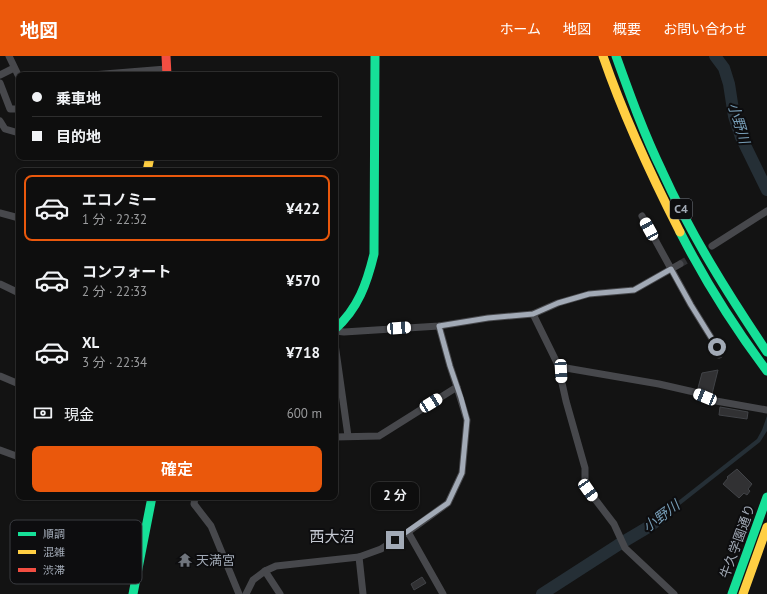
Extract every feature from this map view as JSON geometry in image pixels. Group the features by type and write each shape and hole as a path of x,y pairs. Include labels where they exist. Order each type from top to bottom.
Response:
{"main road":[{"path":"166,56 166,72"},
{"path":"338,327 349,316 363,292 370,274 374,254 375,56"},
{"name":"C4","path":"603,56 624,114 644,161 690,251 721,305 765,369"},
{"name":"C4","path":"616,56 635,109 678,205 730,296 767,352"},
{"name":"牛久学園通り","path":"732,594 767,497"},
{"path":"142,548 151,500"},
{"name":"牛久学園通り","path":"743,594 767,527"},
{"path":"133,594 135,584"}],"street":[{"path":"9,56 16,72"},
{"path":"0,75 14,68"},
{"path":"0,83 10,109 16,109"},
{"path":"0,121 5,129 16,131"},
{"path":"712,246 767,211"},
{"path":"0,213 16,217"},
{"path":"642,216 691,305 717,347 719,355"},
{"path":"338,331 344,332 439,326 488,318 533,314 558,303 589,294 634,290 680,264"},
{"path":"0,284 16,292"},
{"path":"533,314 559,364 566,401 584,460 585,481 588,490 614,524 625,548 674,594"},
{"path":"246,594 253,580 265,571 276,566 359,558 381,549 408,532 448,503 462,473 467,420 439,326"},
{"path":"559,364 566,368 659,384 694,392 716,401 767,410"},
{"path":"338,365 348,436"},
{"path":"0,376 16,383"},
{"path":"338,437 379,436 457,387"},
{"path":"0,450 16,456"},
{"path":"195,500 194,504 211,526 239,594"},
{"path":"408,532 443,594"},
{"path":"359,558 363,594"},
{"path":"265,571 280,594"}],"water":[{"path":"767,416 767,431 760,442 652,527 649,524 757,439"}],"building":[{"path":"718,370 712,394 698,388 702,373"},
{"path":"720,407 748,412 747,419 719,415"},
{"path":"737,469 752,484 748,489 750,491 747,495 744,493 739,498 723,484 728,478 727,477"},
{"path":"422,577 426,583 414,590 411,584"}],"waterway":[{"name":"小野川","path":"715,56 724,68 729,84 734,116 741,137 767,190"},
{"name":"小野川","path":"542,594 650,526 663,516"}],"tunnel":[{"path":"680,264 695,255"}],"traffic: fast":[{"path":"338,326 356,304 365,285 374,254 375,56"},
{"path":"616,56 643,129 673,195 711,264 767,352"},
{"path":"680,232 720,303 767,371"},
{"path":"732,594 767,497"},
{"path":"142,548 151,500"},
{"path":"133,594 135,584"}],"traffic: slow":[{"path":"603,56 638,146 680,232"},
{"path":"148,168 149,160"},
{"path":"743,594 767,527"}],"traffic: jam":[{"path":"166,56 167,72"}],"place":[{"name":"天満宮","path":"185,560"}],"district":[{"name":"西大沼","path":"332,537"}],"route":[{"path":"395,540 448,503 462,473 467,420 439,326 488,318 533,314 558,303 589,294 634,290 671,269 717,347"}]}
